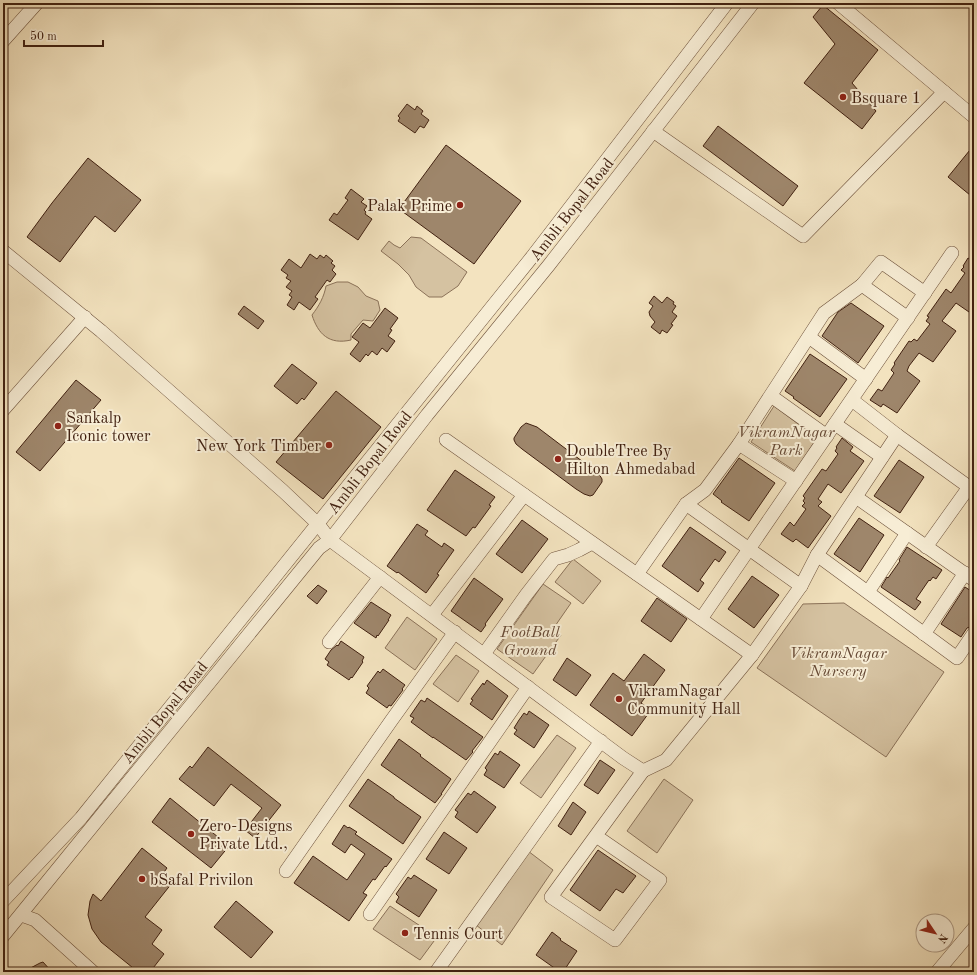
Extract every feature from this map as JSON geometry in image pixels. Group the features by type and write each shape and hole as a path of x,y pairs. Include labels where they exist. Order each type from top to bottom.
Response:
{"street":[{"path":"3,41 37,3"},
{"name":"Ambli Bopal Road","path":"3,900 81,818 536,251 727,3"},
{"name":"Ambli Bopal Road","path":"3,936 319,548 330,540 434,407 549,265 753,3"},
{"path":"838,3 974,117"},
{"path":"654,131 803,236 944,92"},
{"path":"3,251 101,331 260,471 318,524 330,540 643,771"},
{"path":"701,619 952,253"},
{"path":"637,574 686,504 705,490 739,444 824,313 862,285 881,262 925,293"},
{"path":"862,285 908,318"},
{"path":"3,410 84,317"},
{"path":"809,337 866,379"},
{"path":"771,396 827,436"},
{"path":"852,400 897,435 969,487 926,547"},
{"path":"835,424 882,457"},
{"path":"596,836 660,880 615,940 551,897 643,771 666,760 752,656 801,586 818,554 897,435"},
{"path":"446,440 752,656"},
{"path":"739,444 796,480"},
{"path":"432,615 524,495"},
{"path":"856,497 969,577 924,634"},
{"path":"686,504 801,586"},
{"path":"868,592 907,534"},
{"path":"484,654 554,559 568,555 592,543"},
{"path":"818,554 957,658 974,633"},
{"path":"328,642 380,577"},
{"path":"286,871 455,632"},
{"path":"370,914 528,687"},
{"path":"436,972 601,741"},
{"path":"21,915 35,920 93,972"},
{"path":"937,972 974,928"}],"green space":[{"path":"411,237 421,238 467,272 458,286 442,297 429,297 416,287 409,275 398,264 381,251 389,241 400,248"},
{"path":"337,282 348,282 358,287 366,296 378,301 380,310 373,321 363,320 351,334 351,340 336,341 321,333 314,322 312,315 321,301 326,286"},
{"name":"VikramNagar Park","path":"774,406 817,438 795,471 751,442"},
{"path":"573,559 601,581 583,604 555,582"},
{"name":"FootBall Ground","path":"543,584 571,603 553,629 561,635 533,674 497,649"},
{"name":"VikramNagar Nursery","path":"844,603 944,672 886,757 757,668 803,604"},
{"path":"407,617 437,639 415,670 385,648"},
{"path":"456,655 479,671 458,702 433,684"},
{"path":"557,735 576,748 541,798 520,783"},
{"path":"664,779 693,800 657,853 627,831"},
{"path":"528,851 553,870 502,945 476,925"},
{"name":"Tennis Court","path":"390,906 437,937 420,960 373,929"}],"building":[{"path":"823,5 878,50 852,83 876,111 862,129 804,83 835,44 813,17"},
{"path":"407,104 415,110 417,106 423,111 421,114 429,120 424,128 420,126 415,133 398,121 400,118 398,116"},
{"path":"718,126 798,186 783,206 703,146"},
{"name":"Palak Prime","path":"446,145 521,201 474,264 399,209"},
{"path":"974,145 974,189 970,195 948,177"},
{"path":"88,158 141,200 115,232 95,216 60,262 27,237"},
{"path":"351,189 364,199 361,202 367,206 364,210 366,212 365,214 372,219 358,240 329,220 334,213 337,215 348,200 345,198"},
{"path":"310,254 317,259 320,255 324,258 326,255 333,261 331,263 335,266 332,270 336,274 330,282 327,280 315,297 318,299 310,310 299,302 294,310 287,305 292,297 289,295 292,291 286,287 291,281 286,278 288,275 281,270 289,259 301,268"},
{"path":"968,258 974,261 974,305 969,312 956,303 942,321 956,331 933,362 919,353 909,366 907,371 920,381 897,413 883,404 881,407 870,400 878,389 882,391 894,373 891,370 895,364 894,363 909,341 911,342 914,339 917,341 930,324 926,321 929,317 927,316 946,289 951,293 965,273 961,270"},
{"path":"654,296 662,303 667,297 674,302 673,304 676,306 672,312 677,316 667,333 662,330 660,334 651,327 655,322 650,316 649,312 653,306 649,303"},
{"path":"851,303 884,326 858,363 822,336 838,312"},
{"path":"244,306 264,321 258,329 238,314"},
{"path":"385,308 398,318 390,329 392,330 388,336 395,341 387,352 382,348 377,355 372,351 368,356 366,354 360,362 350,354 359,342 352,337 363,323 370,328"},
{"path":"810,354 847,379 820,417 785,391"},
{"path":"292,364 317,383 304,400 302,398 297,404 274,386"},
{"name":"Sankalp Iconic tower","path":"76,380 101,400 40,471 16,452"},
{"name":"New York Timber","path":"336,391 381,427 323,499 276,462"},
{"name":"DoubleTree By Hilton Ahmedabad","path":"526,423 537,427 599,474 602,482 593,495 590,496 584,494 576,489 516,444 514,438 521,427"},
{"path":"842,438 853,447 850,451 864,461 841,493 828,484 818,499 822,502 818,506 831,516 808,548 796,539 793,542 781,534 790,522 794,526 806,509 802,506 805,503 803,501 805,498 803,496 822,469 826,471 838,454 835,451 837,448 836,447"},
{"path":"739,458 775,483 749,521 721,502 722,501 713,494"},
{"path":"899,460 924,477 900,513 874,496"},
{"path":"455,470 495,497 489,505 491,506 475,528 473,527 466,536 427,510"},
{"path":"859,518 884,535 860,572 834,554"},
{"path":"522,520 548,539 522,573 496,554"},
{"path":"417,524 428,531 425,535 442,547 444,543 454,550 426,593 398,572 397,573 387,566"},
{"path":"690,527 726,552 719,562 715,559 700,580 704,583 698,592 662,566"},
{"path":"907,547 942,570 936,579 933,577 930,581 929,580 916,599 921,602 915,610 881,587 900,561 899,560"},
{"path":"752,576 779,595 754,628 728,609"},
{"path":"474,578 503,599 481,632 451,611"},
{"path":"318,585 327,591 317,604 307,596"},
{"path":"965,587 974,593 974,622 972,626 967,628 961,637 941,624"},
{"path":"657,598 687,619 671,642 641,621"},
{"path":"371,602 391,615 376,638 354,623"},
{"path":"341,641 364,657 363,662 349,680 327,665 329,662 325,659 331,650 337,645 338,646"},
{"name":"VikramNagar Community Hall","path":"644,654 665,670 641,703 651,710 632,736 590,705 613,673 624,681"},
{"path":"567,658 591,675 576,696 553,680"},
{"path":"383,669 405,685 391,706 389,705 387,708 366,693 369,688 367,686 378,671 380,673"},
{"path":"487,680 508,696 492,720 470,704 473,700 471,699"},
{"path":"427,698 483,737 466,760 411,722 414,718 410,716 421,700 425,702"},
{"path":"529,711 549,725 534,748 514,734 517,730 514,728 519,720 524,713 527,715"},
{"path":"399,739 451,779 435,803 381,765"},
{"path":"208,747 281,805 255,838 245,830 262,808 231,784 214,806 179,779 190,766 192,768"},
{"path":"500,751 520,765 504,788 484,775 487,770 485,768 495,753 498,755"},
{"path":"600,760 615,770 598,794 584,785"},
{"path":"368,779 421,817 403,844 349,806"},
{"path":"474,791 496,807 477,833 455,817 458,812 455,810 468,793 471,795"},
{"name":"Zero-Designs Private Ltd.,","path":"170,798 229,846 211,868 152,822"},
{"path":"573,802 586,812 571,835 558,826"},
{"path":"344,825 357,832 355,834 392,859 375,880 373,879 363,893 367,895 349,921 294,883 313,856 347,880 365,854 351,844 345,853 332,844"},
{"path":"444,832 467,848 449,874 426,859"},
{"path":"142,848 167,868 162,875 172,883 145,917 162,930 152,944 164,954 150,972 138,972 101,942 92,929 88,915 90,901 93,894 101,901"},
{"path":"598,850 636,876 623,893 616,889 600,911 570,890"},
{"path":"414,875 437,890 419,917 396,902 399,897 396,894 408,877 411,879"},
{"path":"236,901 273,932 251,958 214,927"},
{"path":"552,932 561,939 560,940 577,951 563,972 560,972 536,955"},
{"path":"43,962 52,972 23,972 40,963"}],"place":[{"name":"Bsquare 1","path":"843,97"},
{"name":"Palak Prime","path":"460,205"},
{"name":"Sankalp Iconic tower","path":"58,426"},
{"name":"New York Timber","path":"329,445"},
{"name":"DoubleTree By Hilton Ahmedabad","path":"558,459"},
{"name":"VikramNagar Community Hall","path":"619,699"},
{"name":"Zero-Designs Private Ltd.,","path":"191,834"},
{"name":"bSafal Privilon","path":"142,879"},
{"name":"Tennis Court","path":"405,933"}]}
